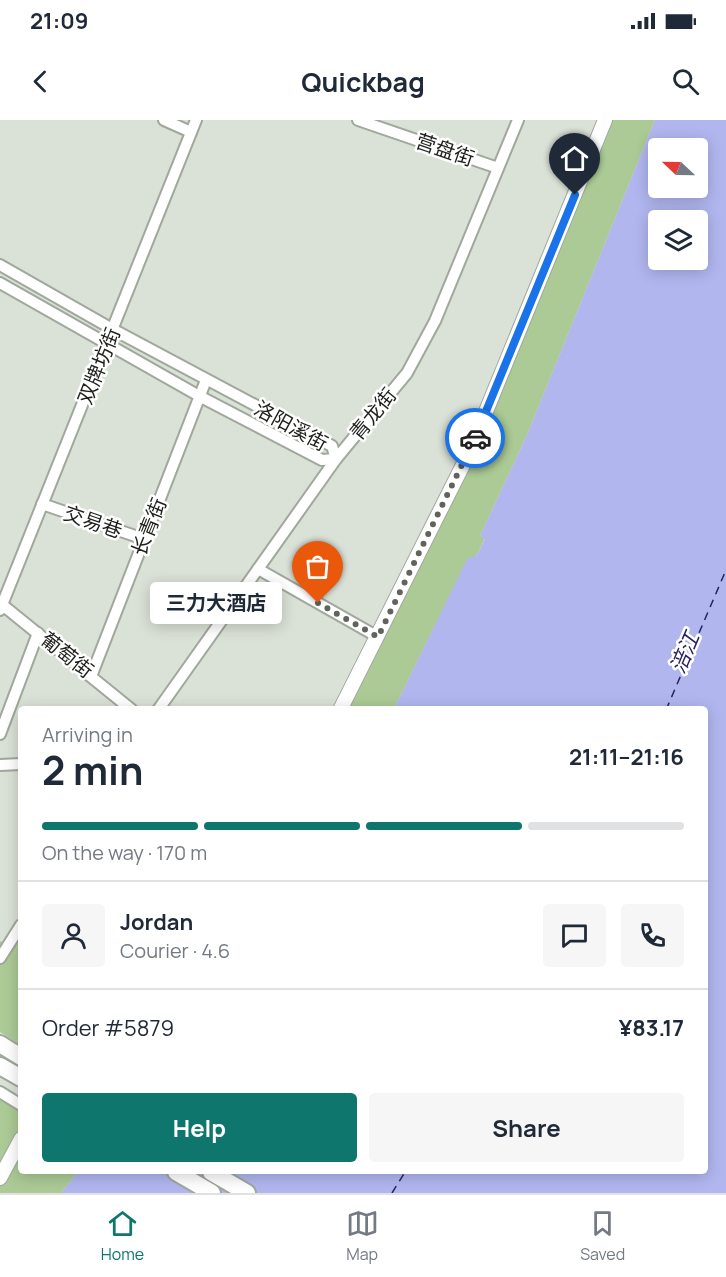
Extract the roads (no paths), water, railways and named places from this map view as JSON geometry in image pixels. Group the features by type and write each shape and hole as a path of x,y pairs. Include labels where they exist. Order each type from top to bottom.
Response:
{"highway":[{"path":"0,1044 18,1055"},
{"path":"0,1066 18,1076"},
{"path":"179,1174 212,1193"},
{"path":"214,1174 247,1193"}],"main road":[{"path":"342,706 483,421 605,120"},
{"path":"0,1178 18,1145"}],"street":[{"path":"164,120 191,132"},
{"name":"双牌坊街","path":"1,606 108,345 196,120"},
{"name":"营盘街","path":"358,120 498,168"},
{"name":"青龙街","path":"161,706 336,459 407,373 435,321 518,120"},
{"name":"洛阳溪街","path":"0,265 114,330 332,446 336,459 322,460 201,397 0,283"},
{"name":"长青街","path":"92,674 206,380"},
{"name":"交易巷","path":"42,504 144,539"},
{"path":"258,569 378,637"},
{"name":"葡萄街","path":"1,606 92,674 128,706"},
{"path":"0,734 38,633"},
{"path":"0,765 18,764"},
{"path":"0,958 4,943 18,928"},
{"path":"0,1092 18,1103"}],"water":[{"name":"涪江","path":"655,120 726,120 726,1193 61,1193 76,1174 708,1174 708,706 395,706 467,559 477,555 485,539 480,536 527,435"}],"place":[{"name":"三力大酒店","path":"318,603"}]}
